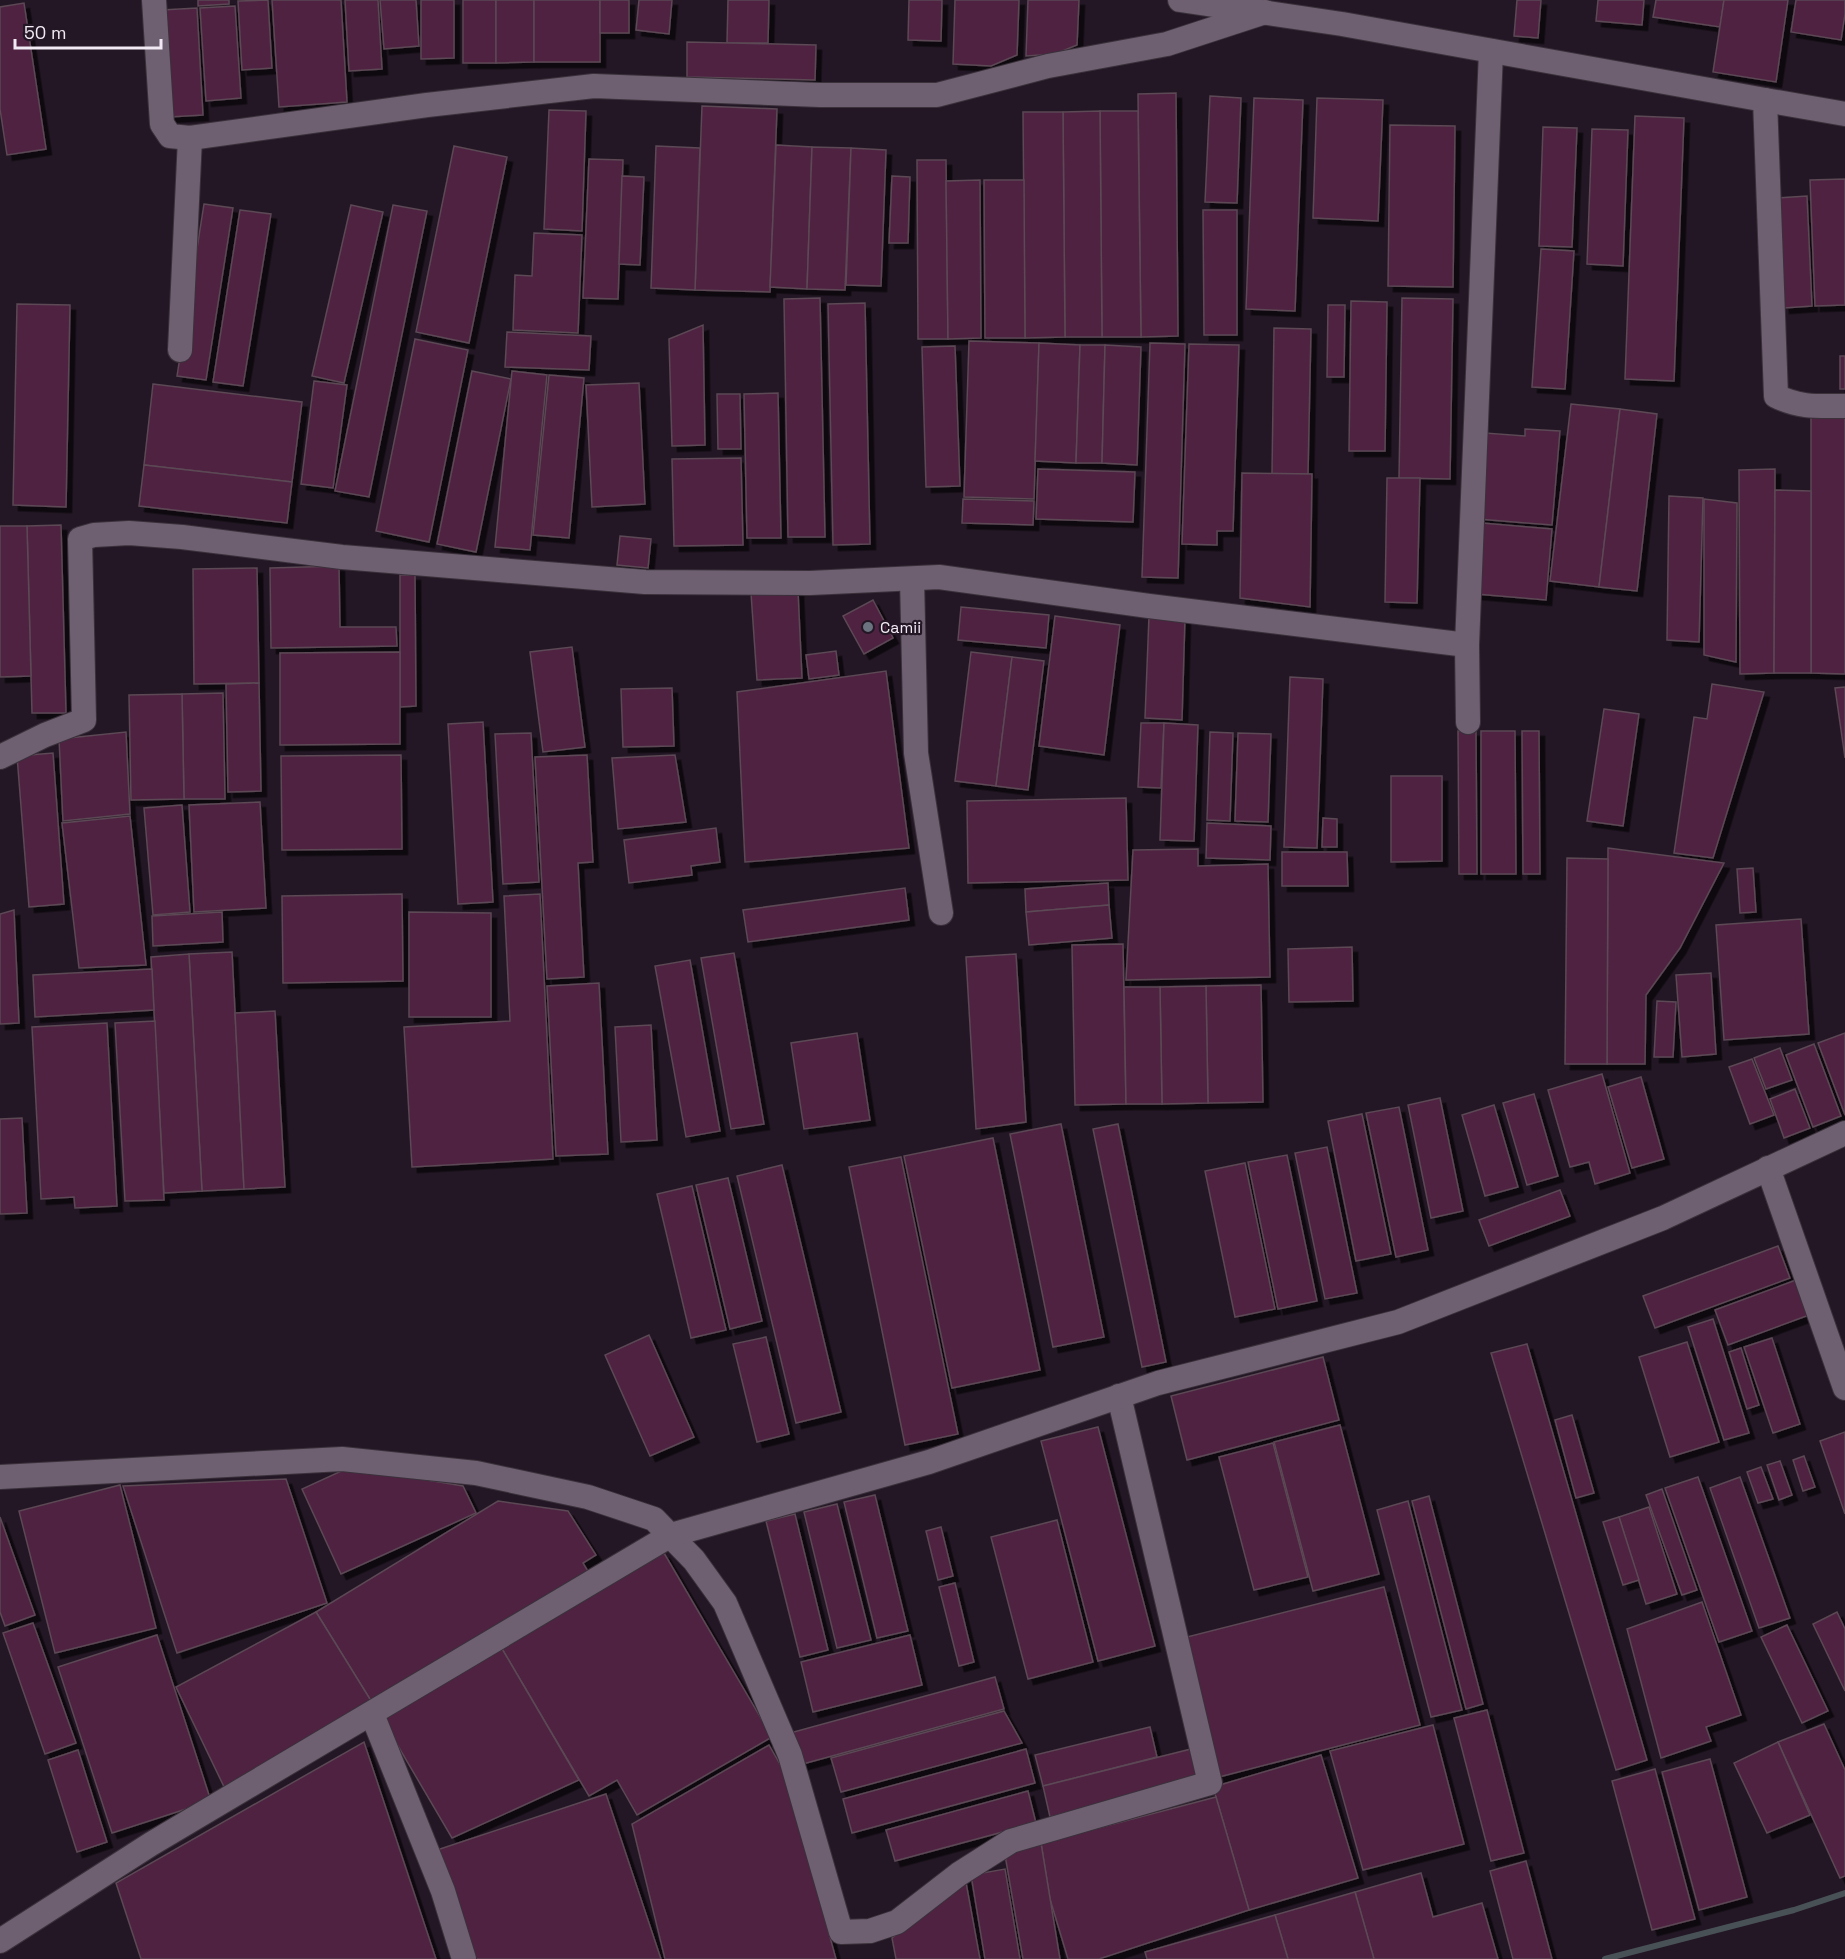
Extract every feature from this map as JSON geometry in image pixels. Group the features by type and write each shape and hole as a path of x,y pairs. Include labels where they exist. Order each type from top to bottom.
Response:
{"street":[{"path":"154,0 162,124 170,136 190,138 427,105 594,86 820,96 937,95 1048,66 1167,44 1265,12"},
{"path":"1180,0 1265,12 1845,114"},
{"path":"1468,723 1467,645 1491,51"},
{"path":"1765,100 1776,396 1791,404 1845,406"},
{"path":"180,350 190,138"},
{"path":"0,757 45,735 84,720 80,539 94,535 129,533 182,537 342,557 645,582 810,583 939,577 1149,606 1467,645"},
{"path":"912,579 916,753 941,913"},
{"path":"0,1941 152,1844 671,1536 929,1462 1158,1383 1398,1323 1663,1218 1845,1133"},
{"path":"1767,1168 1845,1389"},
{"path":"0,1478 342,1459 476,1473 588,1497 654,1519 694,1560 730,1613 790,1755 841,1932 870,1931 897,1922 959,1874 1011,1841 1210,1783 1119,1396"},
{"path":"372,1713 443,1891 464,1959"}],"building":[{"path":"198,0 229,0 229,4 198,6"},
{"path":"268,0 272,68 242,70 238,1"},
{"path":"272,0 341,0 347,102 279,107"},
{"path":"345,0 378,0 382,69 349,71"},
{"path":"380,0 416,0 419,46 384,49"},
{"path":"421,0 454,0 454,58 421,59"},
{"path":"463,0 496,0 496,63 463,63"},
{"path":"496,0 534,0 534,62 496,63"},
{"path":"534,0 600,0 600,62 534,62"},
{"path":"600,0 629,0 629,33 600,33"},
{"path":"639,0 672,0 669,34 636,30"},
{"path":"728,0 769,0 768,43 727,43"},
{"path":"909,0 942,0 941,41 908,40"},
{"path":"955,0 1019,0 1017,55 991,66 953,64"},
{"path":"1028,0 1079,0 1077,45 1055,54 1026,56"},
{"path":"1517,0 1541,0 1538,38 1514,36"},
{"path":"1598,0 1644,0 1642,25 1596,21"},
{"path":"1656,0 1724,0 1720,27 1653,17"},
{"path":"1724,0 1788,0 1776,82 1713,72"},
{"path":"1796,0 1845,0 1841,40 1791,32"},
{"path":"24,3 46,149 7,155 0,109 0,7"},
{"path":"235,6 241,98 206,101 200,8"},
{"path":"197,8 203,115 169,117 162,10"},
{"path":"687,42 816,45 815,80 687,77"},
{"path":"1176,93 1178,336 1141,337 1138,94"},
{"path":"1210,96 1241,98 1237,203 1205,202"},
{"path":"1254,98 1303,100 1295,311 1246,309"},
{"path":"1317,98 1383,100 1378,221 1313,218"},
{"path":"702,106 777,109 770,292 695,290"},
{"path":"549,110 586,111 582,231 544,229"},
{"path":"1100,111 1138,111 1141,337 1102,337"},
{"path":"1100,111 1102,337 1065,337 1063,112"},
{"path":"1023,112 1063,112 1065,337 1025,338"},
{"path":"1635,116 1684,118 1674,381 1625,379"},
{"path":"1390,125 1455,126 1453,287 1388,286"},
{"path":"1543,127 1577,128 1572,247 1539,246"},
{"path":"1592,129 1628,130 1623,266 1587,264"},
{"path":"776,145 812,147 807,289 770,287"},
{"path":"454,146 507,157 469,343 416,332"},
{"path":"656,146 700,148 695,290 651,288"},
{"path":"812,147 851,148 845,290 807,289"},
{"path":"851,148 886,150 881,286 846,285"},
{"path":"589,159 623,160 618,299 583,298"},
{"path":"917,160 946,160 948,339 918,339"},
{"path":"622,176 644,177 640,265 619,264"},
{"path":"892,176 910,177 908,243 889,243"},
{"path":"1845,179 1845,305 1815,306 1810,180"},
{"path":"980,180 981,338 948,339 946,181"},
{"path":"984,180 1024,180 1025,338 985,338"},
{"path":"1807,196 1812,306 1784,308 1777,198"},
{"path":"204,204 233,208 206,380 177,376"},
{"path":"351,205 383,212 344,383 312,376"},
{"path":"393,205 427,211 369,497 335,491"},
{"path":"240,210 271,214 243,386 213,382"},
{"path":"1203,210 1237,210 1237,335 1204,335"},
{"path":"534,233 582,235 578,333 513,330 515,275 532,276"},
{"path":"1541,249 1574,251 1565,389 1532,387"},
{"path":"820,298 825,537 788,537 784,299"},
{"path":"1402,298 1453,299 1450,479 1399,478"},
{"path":"1351,301 1387,302 1385,451 1349,451"},
{"path":"865,303 870,544 833,545 828,304"},
{"path":"17,304 70,305 66,507 13,505"},
{"path":"1328,305 1345,305 1344,377 1327,377"},
{"path":"703,325 705,445 672,446 669,339"},
{"path":"1274,328 1311,329 1308,474 1272,474"},
{"path":"507,332 591,336 589,370 505,367"},
{"path":"415,339 468,350 429,542 376,531"},
{"path":"969,341 1039,343 1034,499 964,497"},
{"path":"1039,343 1080,345 1076,463 1035,461"},
{"path":"1150,343 1185,344 1178,578 1142,577"},
{"path":"1189,344 1239,345 1233,531 1217,531 1217,545 1182,544"},
{"path":"1080,345 1105,345 1102,463 1076,463"},
{"path":"1105,345 1141,347 1137,465 1102,463"},
{"path":"955,346 960,486 926,487 922,347"},
{"path":"1840,356 1845,356 1845,389 1840,389"},
{"path":"472,371 511,379 476,552 437,544"},
{"path":"512,371 547,375 530,550 495,547"},
{"path":"549,375 584,378 569,538 533,535"},
{"path":"314,381 347,385 333,488 301,484"},
{"path":"639,383 645,504 592,507 586,385"},
{"path":"153,384 302,402 292,482 144,465"},
{"path":"778,393 781,538 747,538 744,394"},
{"path":"717,394 740,394 741,449 718,449"},
{"path":"1571,404 1620,409 1599,587 1550,581"},
{"path":"1620,409 1657,414 1637,591 1599,587"},
{"path":"1811,414 1845,414 1845,674 1811,673"},
{"path":"1525,429 1560,431 1552,525 1478,519 1485,433 1525,436"},
{"path":"741,458 743,545 674,546 672,459"},
{"path":"144,465 292,482 287,523 139,506"},
{"path":"1038,469 1135,472 1133,522 1036,519"},
{"path":"1775,469 1774,673 1740,674 1739,470"},
{"path":"1242,473 1312,474 1310,607 1240,598"},
{"path":"1387,478 1420,478 1417,603 1385,602"},
{"path":"1775,490 1811,491 1811,673 1774,673"},
{"path":"1669,496 1703,498 1699,642 1667,640"},
{"path":"963,499 1034,501 1033,525 962,523"},
{"path":"1704,499 1737,503 1736,662 1704,655"},
{"path":"1482,523 1552,529 1546,600 1476,594"},
{"path":"61,525 66,713 32,713 27,526"},
{"path":"0,526 27,526 31,676 0,677"},
{"path":"620,536 651,539 648,568 617,565"},
{"path":"339,566 340,627 396,627 397,646 271,648 270,568"},
{"path":"257,568 259,683 194,684 193,569"},
{"path":"400,575 415,575 416,706 400,707"},
{"path":"798,591 802,678 757,680 751,593"},
{"name":"Camii","path":"873,600 893,638 864,654 843,616"},
{"path":"961,607 1049,615 1046,648 958,640"},
{"path":"1055,616 1120,625 1104,755 1039,746"},
{"path":"1149,616 1185,617 1182,720 1145,718"},
{"path":"572,647 585,747 543,752 530,652"},
{"path":"836,651 839,675 809,679 806,655"},
{"path":"400,652 400,744 280,745 280,653"},
{"path":"971,652 1012,657 996,786 955,781"},
{"path":"1012,657 1044,661 1028,790 996,786"},
{"path":"886,671 909,848 745,862 737,692"},
{"path":"1290,677 1323,679 1317,848 1284,847"},
{"path":"259,683 261,791 228,792 226,684"},
{"path":"1712,684 1764,692 1713,858 1674,853 1694,717 1707,719"},
{"path":"1845,687 1845,758 1835,688"},
{"path":"672,688 674,746 623,747 621,689"},
{"path":"223,693 225,799 184,799 182,694"},
{"path":"182,694 184,799 131,800 129,695"},
{"path":"1604,709 1639,714 1623,826 1587,821"},
{"path":"483,722 493,902 458,904 448,724"},
{"path":"1141,723 1164,723 1161,788 1138,787"},
{"path":"1164,723 1198,725 1194,841 1160,840"},
{"path":"1458,731 1476,731 1477,874 1459,874"},
{"path":"1481,731 1515,731 1516,874 1481,874"},
{"path":"1522,731 1539,731 1540,874 1523,874"},
{"path":"126,732 130,814 63,821 59,739"},
{"path":"1210,732 1233,733 1230,821 1207,820"},
{"path":"531,733 539,882 503,884 495,734"},
{"path":"1238,733 1271,734 1268,822 1235,821"},
{"path":"53,753 64,904 29,907 17,756"},
{"path":"401,755 402,849 282,850 281,756"},
{"path":"587,755 593,862 578,863 584,977 547,979 535,757"},
{"path":"675,755 686,822 618,829 612,758"},
{"path":"1391,776 1442,776 1442,861 1391,862"},
{"path":"1126,798 1128,880 968,883 967,801"},
{"path":"260,802 266,908 194,912 189,805"},
{"path":"182,805 190,912 153,915 144,808"},
{"path":"130,816 146,965 79,968 62,823"},
{"path":"1323,818 1337,819 1337,847 1322,847"},
{"path":"1207,823 1271,826 1270,860 1206,858"},
{"path":"716,828 720,862 691,866 692,875 629,883 624,840"},
{"path":"1608,848 1724,863 1680,948 1646,995 1645,1064 1607,1064"},
{"path":"1198,849 1198,866 1268,864 1270,977 1126,980 1133,850"},
{"path":"1282,852 1347,852 1348,886 1282,886"},
{"path":"1567,858 1608,859 1607,1064 1565,1064"},
{"path":"1753,868 1756,912 1740,913 1737,869"},
{"path":"1108,883 1109,905 1026,912 1025,889"},
{"path":"905,888 909,920 748,942 743,910"},
{"path":"402,894 403,981 283,983 282,896"},
{"path":"540,894 553,1159 412,1167 404,1027 510,1021 504,896"},
{"path":"1109,905 1112,938 1029,945 1026,912"},
{"path":"14,910 19,1023 0,1024 0,914"},
{"path":"222,912 223,942 153,946 152,916"},
{"path":"409,912 491,913 491,1017 409,1017"},
{"path":"1801,919 1809,1034 1724,1040 1716,925"},
{"path":"1123,944 1126,1104 1075,1105 1072,945"},
{"path":"1352,947 1353,1001 1289,1002 1288,949"},
{"path":"232,952 244,1189 202,1191 189,954"},
{"path":"734,953 764,1124 731,1129 701,958"},
{"path":"189,954 202,1191 164,1193 151,957"},
{"path":"1016,954 1026,1122 976,1129 966,957"},
{"path":"690,960 720,1131 686,1137 655,966"},
{"path":"152,969 154,1010 35,1017 33,975"},
{"path":"1711,973 1716,1054 1682,1057 1676,975"},
{"path":"599,983 608,1154 556,1156 547,986"},
{"path":"1261,985 1263,1102 1208,1103 1206,986"},
{"path":"1206,986 1208,1103 1162,1104 1160,987"},
{"path":"1124,987 1160,987 1162,1104 1126,1104"},
{"path":"1657,1001 1676,1002 1673,1057 1654,1057"},
{"path":"275,1011 285,1187 244,1189 235,1013"},
{"path":"155,1021 164,1200 125,1201 115,1023"},
{"path":"107,1023 117,1206 75,1208 74,1197 41,1199 32,1027"},
{"path":"651,1025 657,1140 621,1142 615,1027"},
{"path":"857,1033 870,1120 804,1129 791,1043"},
{"path":"1845,1033 1845,1115 1818,1043"},
{"path":"1814,1044 1841,1116 1813,1127 1786,1055"},
{"path":"1780,1048 1792,1080 1766,1089 1754,1058"},
{"path":"1752,1059 1774,1115 1750,1124 1729,1067"},
{"path":"1602,1074 1630,1173 1595,1184 1589,1162 1570,1167 1548,1090"},
{"path":"1641,1077 1664,1159 1632,1168 1608,1087"},
{"path":"1795,1089 1810,1128 1784,1138 1770,1099"},
{"path":"1534,1094 1558,1176 1527,1185 1503,1103"},
{"path":"1440,1098 1463,1211 1431,1218 1408,1105"},
{"path":"1494,1105 1518,1187 1485,1196 1462,1115"},
{"path":"1399,1107 1428,1250 1396,1257 1366,1113"},
{"path":"1362,1114 1391,1254 1356,1261 1328,1121"},
{"path":"22,1118 27,1213 0,1214 0,1119"},
{"path":"1061,1124 1104,1337 1053,1347 1010,1134"},
{"path":"1118,1124 1166,1362 1142,1367 1093,1129"},
{"path":"993,1138 1040,1370 952,1388 904,1156"},
{"path":"1327,1147 1357,1293 1325,1299 1295,1153"},
{"path":"1287,1155 1317,1301 1278,1309 1248,1162"},
{"path":"901,1157 958,1434 905,1445 849,1167"},
{"path":"1245,1163 1275,1309 1235,1317 1205,1171"},
{"path":"782,1165 841,1412 796,1423 737,1176"},
{"path":"728,1178 762,1321 730,1329 696,1185"},
{"path":"692,1186 726,1330 691,1338 657,1194"},
{"path":"1560,1190 1570,1216 1489,1246 1479,1220"},
{"path":"1778,1246 1790,1278 1655,1328 1643,1296"},
{"path":"1796,1280 1809,1315 1728,1345 1715,1310"},
{"path":"1713,1319 1749,1433 1724,1440 1688,1327"},
{"path":"649,1335 694,1437 650,1456 605,1355"},
{"path":"766,1337 789,1434 757,1442 733,1344"},
{"path":"1772,1338 1800,1424 1773,1433 1744,1347"},
{"path":"1687,1342 1719,1442 1670,1457 1639,1357"},
{"path":"1527,1344 1647,1760 1616,1770 1491,1353"},
{"path":"1741,1348 1759,1405 1747,1409 1729,1352"},
{"path":"1323,1357 1339,1420 1187,1460 1171,1396"},
{"path":"1572,1415 1594,1493 1576,1498 1555,1420"},
{"path":"1340,1425 1379,1574 1313,1591 1274,1442"},
{"path":"1098,1427 1155,1646 1098,1661 1041,1441"},
{"path":"1845,1432 1845,1514 1820,1441"},
{"path":"1273,1443 1308,1577 1254,1590 1219,1457"},
{"path":"1804,1456 1815,1487 1803,1491 1793,1460"},
{"path":"1780,1461 1792,1495 1779,1500 1767,1465"},
{"path":"350,1467 463,1486 476,1513 341,1574 302,1489"},
{"path":"1761,1467 1773,1499 1758,1503 1747,1472"},
{"path":"1698,1477 1752,1631 1719,1642 1665,1488"},
{"path":"1740,1477 1790,1618 1759,1628 1710,1488"},
{"path":"286,1479 327,1603 177,1653 123,1486"},
{"path":"120,1485 156,1628 55,1653 19,1511"},
{"path":"1662,1489 1697,1590 1682,1595 1646,1495"},
{"path":"875,1495 908,1631 877,1638 844,1502"},
{"path":"1429,1496 1483,1704 1466,1709 1412,1501"},
{"path":"498,1501 568,1511 596,1555 583,1563 589,1573 373,1704 316,1612"},
{"path":"1408,1501 1462,1710 1431,1717 1377,1510"},
{"path":"837,1504 871,1640 837,1648 804,1512"},
{"path":"1649,1507 1677,1594 1646,1604 1619,1517"},
{"path":"795,1514 828,1650 800,1657 766,1521"},
{"path":"0,1517 35,1615 5,1626 0,1612"},
{"path":"1619,1517 1639,1580 1623,1585 1603,1522"},
{"path":"1057,1520 1093,1662 1028,1679 991,1537"},
{"path":"941,1527 953,1576 938,1580 926,1531"},
{"path":"664,1553 772,1737 637,1815 617,1780 589,1796 501,1647"},
{"path":"955,1583 974,1662 959,1666 939,1587"},
{"path":"1384,1587 1420,1725 1219,1777 1183,1638"},
{"path":"1702,1602 1741,1715 1706,1727 1711,1741 1661,1758 1627,1629"},
{"path":"316,1612 373,1704 227,1793 176,1687"},
{"path":"1837,1612 1845,1629 1845,1691 1813,1624"},
{"path":"33,1623 76,1743 45,1754 3,1633"},
{"path":"1787,1625 1828,1711 1802,1723 1761,1637"},
{"path":"157,1635 211,1801 112,1833 58,1667"},
{"path":"910,1635 922,1685 813,1712 801,1662"},
{"path":"501,1647 579,1780 452,1838 381,1717"},
{"path":"995,1677 1004,1709 799,1765 790,1733"},
{"path":"1487,1710 1524,1853 1491,1861 1454,1718"},
{"path":"1004,1711 1022,1743 841,1792 831,1758"},
{"path":"1824,1724 1845,1770 1845,1876 1840,1878 1778,1742"},
{"path":"1433,1725 1464,1844 1363,1870 1330,1751"},
{"path":"1150,1727 1157,1757 1043,1786 1035,1755"},
{"path":"364,1742 436,1959 141,1959 116,1883"},
{"path":"1778,1742 1810,1815 1767,1833 1734,1763"},
{"path":"769,1745 785,1773 836,1959 665,1959 632,1824"},
{"path":"1195,1748 1203,1780 1050,1817 1043,1786"},
{"path":"1026,1749 1035,1783 852,1833 843,1799"},
{"path":"78,1750 107,1842 77,1852 48,1760"},
{"path":"1321,1755 1358,1878 1249,1910 1213,1787"},
{"path":"1710,1759 1747,1897 1699,1910 1662,1772"},
{"path":"1655,1769 1695,1919 1652,1930 1612,1781"},
{"path":"1028,1791 1036,1823 895,1861 886,1830"},
{"path":"606,1794 661,1959 473,1959 437,1850"},
{"path":"1216,1797 1249,1910 1099,1959 1068,1959 1050,1899 1041,1843"},
{"path":"1041,1843 1060,1959 1023,1959 1005,1855"},
{"path":"1526,1861 1552,1959 1513,1959 1490,1871"},
{"path":"1005,1869 1020,1959 985,1959 971,1875"},
{"path":"1421,1873 1433,1917 1482,1903 1498,1959 1374,1959 1355,1892"},
{"path":"965,1877 980,1959 896,1959 892,1938"},
{"path":"1355,1892 1374,1959 1288,1959 1275,1915"},
{"path":"1275,1915 1288,1959 1147,1959 1145,1952"}],"waterway":[{"path":"1605,1959 1794,1910 1845,1893"}],"place":[{"name":"Camii","path":"868,627"}]}
